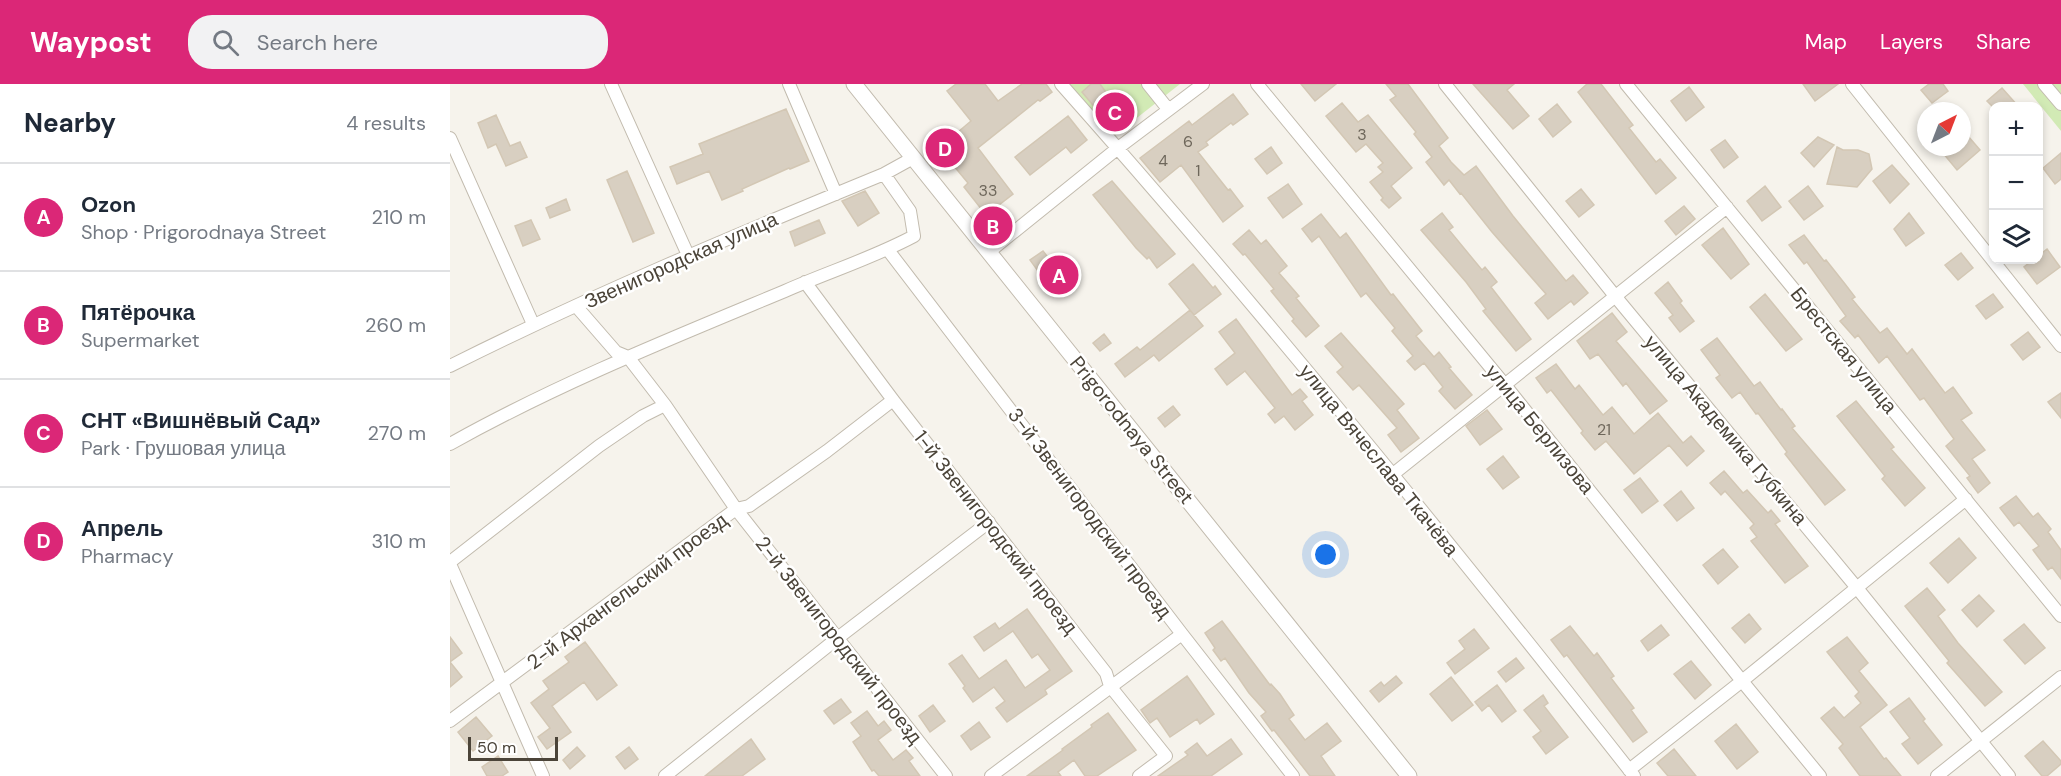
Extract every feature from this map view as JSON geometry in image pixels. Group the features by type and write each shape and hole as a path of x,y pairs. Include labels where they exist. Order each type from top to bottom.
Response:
{"street":[{"path":"611,84 688,255"},
{"path":"789,84 836,194"},
{"name":"Prigorodnaya Street","path":"854,84 1409,776"},
{"name":"улица Вячеслава Ткачёва","path":"1061,84 1118,148 1392,475 1631,773"},
{"path":"1148,84 1168,109"},
{"path":"989,252 1118,148 1203,84"},
{"name":"улица Берлизова","path":"1257,84 1505,385 1820,776"},
{"name":"улица Академика Губкина","path":"1445,84 1615,296 2009,776"},
{"name":"Брестская улица","path":"1626,84 2061,616"},
{"path":"1852,84 2061,346"},
{"path":"2047,85 2061,104"},
{"path":"450,138 533,324"},
{"name":"Звенигородская улица","path":"450,366 533,324 688,255 884,174 913,158"},
{"path":"450,444 490,421 628,357 805,282 888,250 915,236 910,211 884,174"},
{"path":"1392,475 1727,207"},
{"name":"3-й Звенигородский проезд","path":"888,250 1290,775"},
{"name":"1-й Звенигородский проезд","path":"805,282 893,400 1106,674 1110,686 1166,756 1139,776"},
{"name":"2-й Звенигородский проезд","path":"576,306 616,352 628,357 665,405 736,509 839,637 945,776"},
{"name":"2-й Архангельский проезд","path":"450,721 736,509 749,506 893,400"},
{"path":"543,776 450,563 599,446 643,416 665,405"},
{"path":"1631,773 1966,499"},
{"path":"665,776 839,637 989,522"},
{"path":"991,776 1182,634"},
{"path":"1936,776 2061,676"}],"green space":[{"path":"1061,84 1180,84 1110,139"},
{"path":"2023,84 2061,84 2061,131 2043,109 2043,102 2038,102"}],"building":[{"path":"956,84 985,84 998,101 1022,84 1046,84 1052,92 1040,101 1038,100 978,148 1013,194 986,215 964,187 968,183 939,148 971,121 947,91"},
{"path":"1091,84 1100,84 1111,99 1097,110 1082,92"},
{"path":"1301,84 1336,84 1315,101"},
{"path":"1386,84 1408,84 1448,138 1439,146 1451,162 1464,175 1476,166 1566,281 1573,275 1588,293 1574,305 1571,301 1548,319 1535,303 1546,294 1461,193 1449,180 1444,185 1426,162 1432,157 1414,134 1416,132 1390,100 1396,96"},
{"path":"1473,84 1514,84 1507,90 1529,116 1513,129"},
{"path":"1587,84 1601,84 1633,125 1629,128 1656,162 1660,159 1676,178 1656,194 1578,92"},
{"path":"1803,84 1838,84 1815,101"},
{"path":"1929,84 1943,84 1948,91 1931,102 1921,90"},
{"path":"1689,87 1704,107 1686,121 1671,101"},
{"path":"2002,88 2014,102 1989,103 1987,101"},
{"path":"1233,94 1248,114 1233,125 1231,123 1206,142 1208,145 1198,152 1243,206 1223,222 1181,165 1160,182 1140,158 1189,121 1192,125"},
{"path":"1342,103 1358,122 1368,115 1412,168 1391,186 1401,198 1389,208 1370,182 1383,172 1378,167 1383,163 1366,144 1356,152 1326,116"},
{"path":"1557,104 1571,122 1553,137 1539,119"},
{"path":"786,109 809,161 742,189 743,191 722,200 709,171 677,184 670,167 703,154 699,144"},
{"path":"496,115 510,146 520,142 527,157 506,166 496,144 488,148 478,123"},
{"path":"1068,116 1087,140 1071,153 1066,147 1030,175 1015,157"},
{"path":"1818,137 1834,145 1814,167 1801,153"},
{"path":"1725,140 1738,157 1724,168 1711,150"},
{"path":"1971,140 1980,150 1957,170 1945,156 1971,156"},
{"path":"1271,147 1282,163 1267,174 1255,159"},
{"path":"1837,147 1869,154 1872,169 1857,187 1827,184"},
{"path":"2061,153 2061,179 2055,184 2043,168"},
{"path":"1892,165 1909,184 1890,203 1873,181"},
{"path":"627,171 654,233 633,242 607,180"},
{"path":"1112,181 1175,254 1157,268 1149,257 1147,259 1136,248 1093,195"},
{"path":"1288,184 1302,204 1283,218 1268,198"},
{"path":"1765,186 1781,207 1762,221 1747,201"},
{"path":"1808,186 1823,206 1804,220 1789,201"},
{"path":"1581,189 1594,205 1579,217 1566,201"},
{"path":"865,191 879,213 858,226 842,201"},
{"path":"566,199 570,210 550,218 546,208"},
{"path":"1684,206 1695,219 1676,235 1665,221"},
{"path":"1442,213 1453,227 1449,230 1482,270 1485,267 1497,282 1491,287 1531,339 1516,351 1483,311 1486,309 1466,282 1421,230"},
{"path":"1909,213 1924,233 1906,246 1894,229"},
{"path":"1321,214 1340,238 1346,233 1391,295 1393,294 1422,331 1416,336 1434,357 1439,352 1451,367 1449,368 1472,395 1455,409 1439,391 1443,387 1424,363 1415,370 1407,361 1413,356 1392,331 1395,328 1366,293 1361,297 1319,236 1312,242 1302,229"},
{"path":"531,220 540,239 523,246 515,226"},
{"path":"819,220 825,233 795,246 790,232"},
{"path":"1723,228 1749,264 1731,279 1702,245"},
{"path":"1249,230 1261,244 1266,240 1287,266 1279,273 1299,296 1296,298 1319,326 1306,337 1271,291 1274,289 1245,254 1243,255 1233,244"},
{"path":"1804,235 1845,284 1855,297 1852,299 1880,333 1887,328 1907,354 1912,349 1945,393 1953,387 1972,413 1961,420 1985,450 1972,459 1990,483 1978,493 1967,478 1970,476 1946,446 1954,439 1924,398 1920,400 1887,356 1879,363 1858,335 1855,338 1840,321 1846,316 1807,262 1804,264 1789,245"},
{"path":"2047,249 2060,267 2037,284 2024,267 2028,264 2043,264 2043,252"},
{"path":"1043,251 1058,270 1062,267 1074,283 1056,296 1030,260"},
{"path":"1961,253 1973,268 1958,280 1945,265"},
{"path":"1193,264 1221,294 1194,315 1169,284"},
{"path":"1668,282 1694,321 1680,332 1669,318 1673,315 1655,293"},
{"path":"1765,294 1802,339 1786,351 1750,307"},
{"path":"1993,294 2003,307 1986,319 1976,306"},
{"path":"1190,310 1203,326 1159,361 1154,355 1125,377 1115,364 1137,347 1140,350"},
{"path":"1612,313 1627,332 1616,341 1667,401 1650,414 1626,383 1623,386 1598,354 1590,359 1577,341"},
{"path":"1236,319 1292,395 1300,389 1307,397 1302,401 1313,415 1295,430 1284,416 1275,423 1268,414 1275,408 1245,371 1227,385 1215,369 1235,353 1219,332"},
{"path":"2028,332 2040,347 2023,360 2011,345"},
{"path":"1341,333 1404,404 1397,410 1419,438 1401,452 1388,435 1397,428 1359,385 1353,390 1337,372 1343,367 1325,346"},
{"path":"1104,334 1111,343 1100,351 1093,343"},
{"path":"1717,338 1754,386 1760,382 1795,426 1792,428 1845,490 1825,505 1740,392 1732,398 1716,378 1720,375 1701,350"},
{"path":"1556,364 1575,389 1579,385 1603,415 1612,407 1634,434 1658,413 1683,443 1691,436 1704,451 1687,466 1669,445 1634,474 1606,441 1595,450 1551,390 1547,393 1536,378"},
{"path":"2061,393 2061,418 2048,402"},
{"path":"1856,401 1894,447 1891,449 1925,488 1905,506 1882,479 1885,476 1837,416"},
{"path":"1173,406 1180,415 1165,427 1158,418"},
{"path":"1487,410 1502,429 1480,445 1466,426"},
{"path":"1503,456 1519,477 1503,489 1487,469"},
{"path":"1724,471 1743,493 1747,490 1768,513 1771,510 1780,521 1775,524 1808,566 1785,583 1751,541 1757,537 1750,528 1754,524 1725,491 1721,495 1710,483"},
{"path":"1640,478 1658,501 1642,513 1624,490"},
{"path":"1681,491 1694,508 1677,521 1664,505"},
{"path":"2016,496 2033,517 2038,513 2051,529 2048,532 2061,550 2061,579 2052,567 2048,570 2033,550 2039,546 2019,522 2014,526 2000,508"},
{"path":"1959,538 1976,558 1948,583 1930,563"},
{"path":"1723,549 1738,567 1718,584 1703,565"},
{"path":"1927,588 1945,610 1938,616 1958,643 2002,692 1985,706 1947,663 1949,661 1905,606"},
{"path":"1979,595 1994,611 1977,627 1962,610"},
{"path":"1027,609 1072,671 1045,690 1047,694 1007,722 996,708 1005,701 994,687 973,702 949,664 962,655 979,679 1006,660 1025,688 1050,670 1038,654 1032,658 1013,631 984,651 974,637 995,623 999,629"},
{"path":"1749,614 1761,629 1745,643 1732,628"},
{"path":"1222,621 1270,685 1280,694 1294,715 1289,719 1305,740 1327,723 1341,741 1321,756 1335,776 1310,776 1261,716 1266,712 1249,693 1225,658 1221,661 1205,633"},
{"path":"2024,624 2045,648 2025,664 2004,640"},
{"path":"1661,625 1669,635 1648,651 1641,641"},
{"path":"1570,626 1594,656 1597,653 1614,676 1611,678 1634,708 1631,710 1647,732 1633,742 1567,655 1564,657 1551,640"},
{"path":"1474,629 1489,648 1455,674 1447,663 1465,649 1459,641"},
{"path":"450,637 462,653 450,662"},
{"path":"1847,637 1868,663 1859,671 1887,705 1860,727 1884,759 1886,758 1901,776 1860,776 1839,748 1843,744 1821,718 1834,707 1844,718 1861,703 1855,696 1859,692 1827,652"},
{"path":"585,642 617,685 597,700 584,682 552,706 571,732 547,749 538,737 550,728 531,703 549,689 543,681 569,662 565,657"},
{"path":"1516,658 1524,668 1506,682 1498,672"},
{"path":"1691,661 1711,685 1695,699 1674,674"},
{"path":"450,662 462,677 450,687"},
{"path":"1187,676 1214,714 1200,724 1197,719 1170,737 1157,718 1150,723 1141,710"},
{"path":"1396,676 1402,683 1379,702 1370,691 1381,682 1384,686"},
{"path":"1451,677 1473,705 1452,721 1430,694"},
{"path":"1497,685 1516,711 1502,722 1489,705 1482,711 1475,702"},
{"path":"1543,695 1548,703 1544,706 1568,737 1546,754 1533,737 1541,731 1524,710"},
{"path":"1909,698 1942,745 1918,764 1902,744 1910,738 1890,712"},
{"path":"841,699 851,712 834,724 824,711"},
{"path":"933,705 945,721 930,732 919,716"},
{"path":"867,711 878,726 884,721 891,730 878,740 893,760 906,750 913,758 909,761 920,776 879,776 874,770 872,771 853,742 861,736 851,723"},
{"path":"1108,713 1136,750 1097,776 1085,776 1074,760 1058,772 1061,776 1027,776 1063,750"},
{"path":"476,717 492,736 473,751 458,732"},
{"path":"979,722 990,737 971,750 961,736"},
{"path":"1736,724 1758,752 1737,769 1715,741"},
{"path":"751,739 765,759 742,776 705,776"},
{"path":"1231,739 1242,754 1211,776 1158,776 1188,755 1185,752 1197,743 1207,756"},
{"path":"2043,741 2061,761 2061,764 2047,776 2042,776 2025,756"},
{"path":"577,747 585,756 570,769 563,760"},
{"path":"629,747 638,759 625,769 616,757"},
{"path":"1674,749 1696,776 1668,776 1657,763"},
{"path":"498,756 508,772 502,776 487,776 482,767"}],"place":[{"name":"СНТ «Вишнёвый Cад»","path":"1115,112"},
{"name":"Апрель","path":"945,148"},
{"name":"Пятёрочка","path":"993,226"},
{"name":"Ozon","path":"1059,275"}]}
